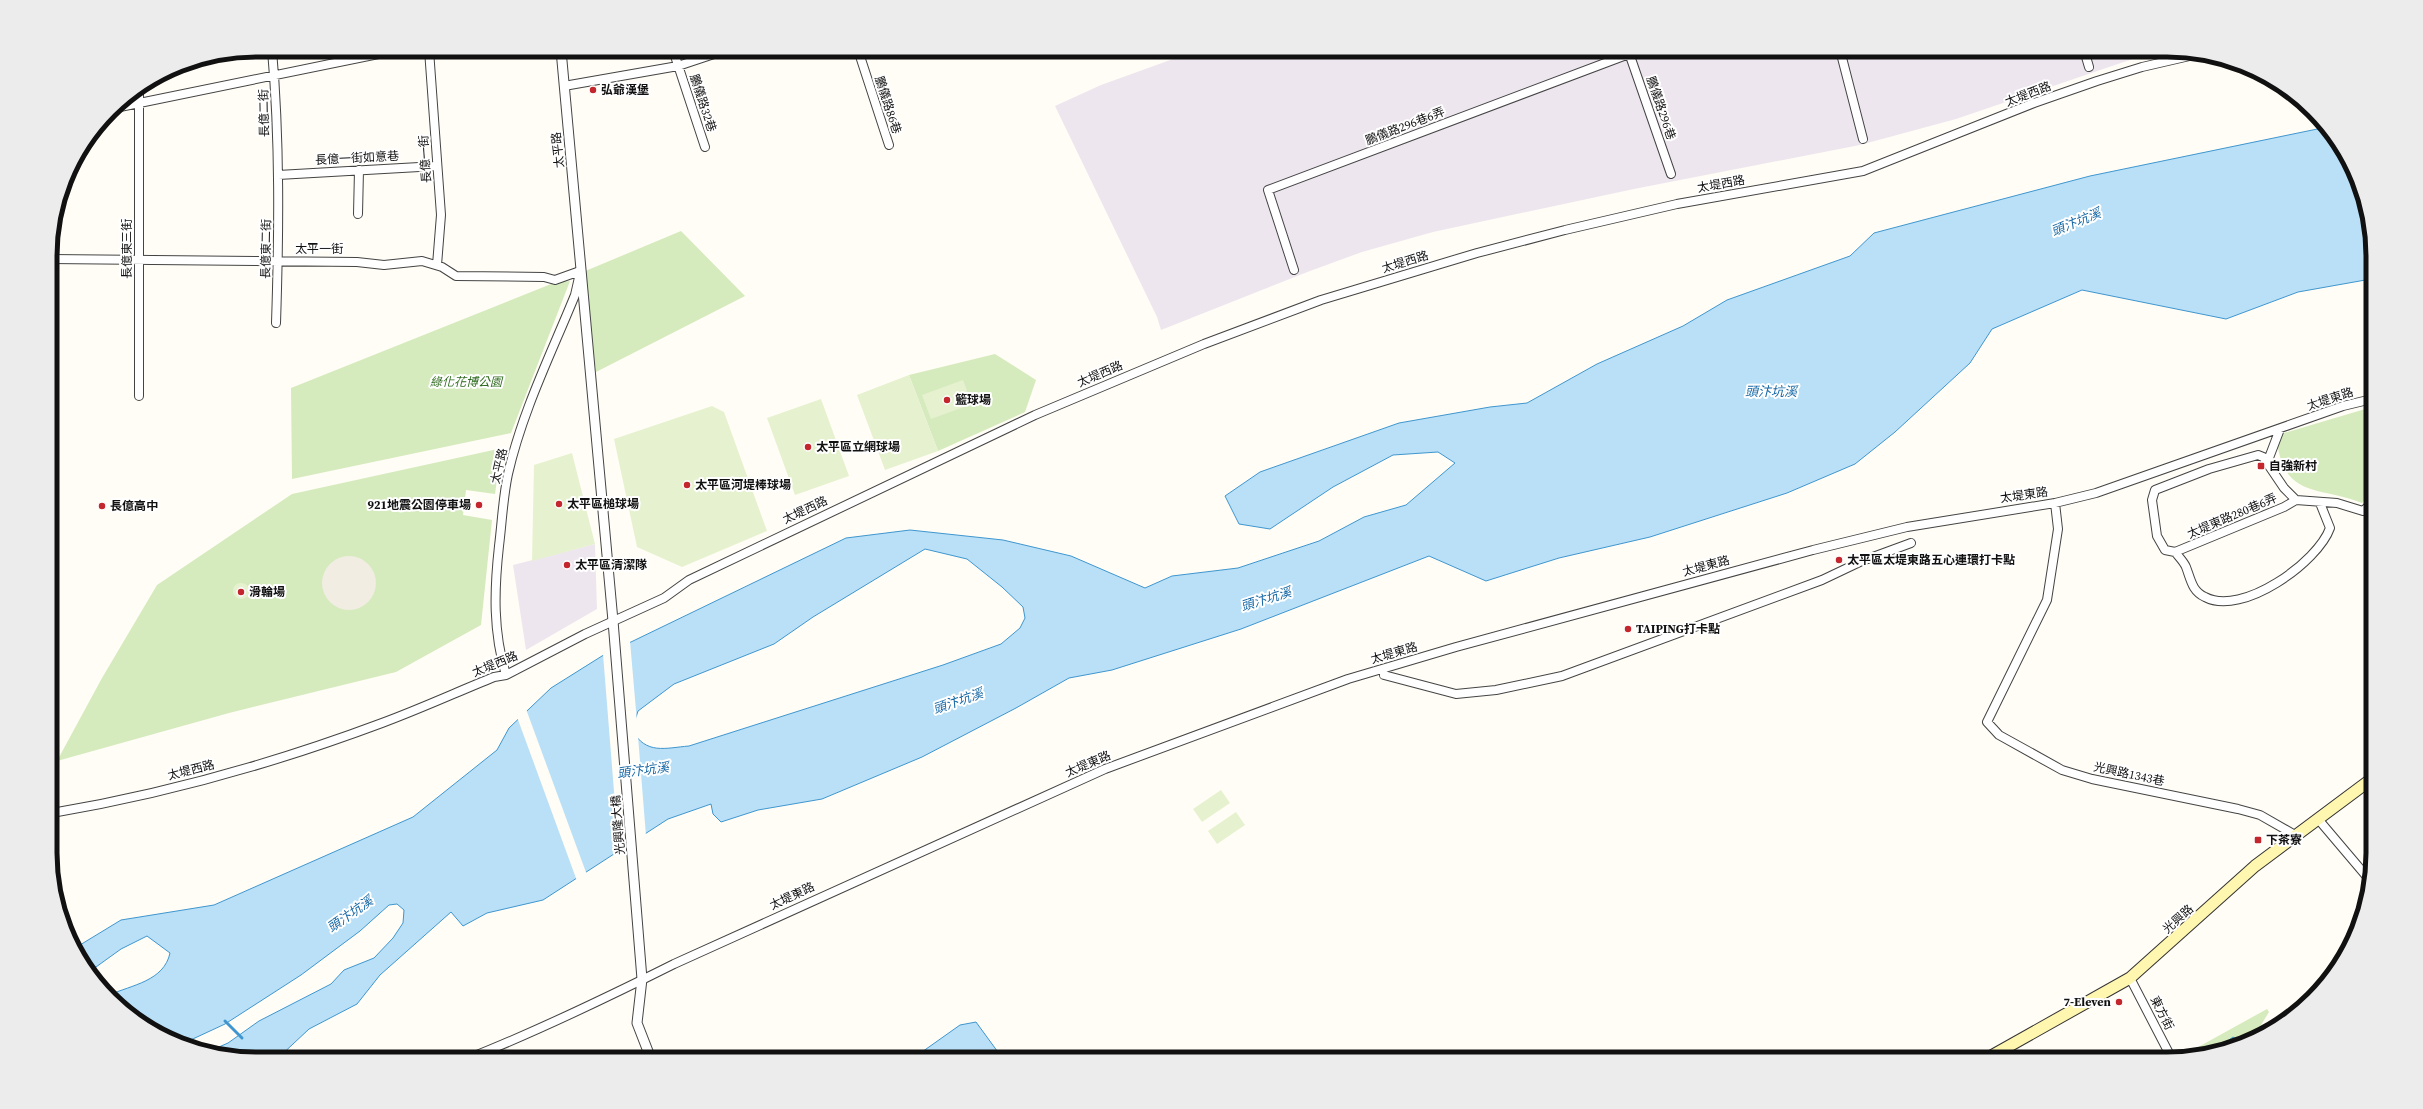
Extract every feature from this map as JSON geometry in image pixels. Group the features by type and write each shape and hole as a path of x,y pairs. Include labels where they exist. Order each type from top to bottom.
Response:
{"main road":[{"name":"光興路","path":"1998,1052 2130,978 2255,866 2366,783"}],"street":[{"name":"長億二街","path":"273,57 275,76 278,175"},
{"path":"125,106 365,57"},
{"name":"長億一街","path":"429,57 441,215 437,265"},
{"name":"太平路","path":"562,57 613,621"},
{"name":"鵬儀路32巷","path":"675,57 705,147"},
{"path":"564,86 678,66 705,57"},
{"name":"鵬儀路86巷","path":"860,57 889,146"},
{"name":"鵬儀路296巷6弄","path":"1294,270 1268,190 1615,57"},
{"name":"鵬儀路296巷","path":"1630,57 1671,174"},
{"path":"1842,57 1863,139"},
{"path":"2086,57 2089,67"},
{"name":"太堤西路","path":"57,812 144,795 271,762 384,722 494,677 506,675 613,621 664,598 689,580 1035,415 1204,344 1321,300 1477,253 1565,230 1677,204 1863,171 2034,103 2090,83 2142,67 2183,57"},
{"name":"長億東三街","path":"139,95 139,396"},
{"name":"長億一街如意巷","path":"278,175 437,166"},
{"path":"358,214 359,170"},
{"name":"長億東二街","path":"276,323 278,175"},
{"name":"太平一街","path":"57,259 358,262 384,265 422,261 437,265 456,276 476,278 544,277 555,280 580,271"},
{"name":"太平路","path":"506,675 500,655 495,597 508,475 522,426 575,295 580,271"},
{"name":"太堤東路","path":"483,1052 573,1014 642,979 911,855 1105,769 1348,679 1456,647 1820,548 1906,527 2055,503 2096,493 2279,433 2366,401"},
{"path":"2267,463 2279,433"},
{"path":"2320,502 2330,528 2326,539 2306,559 2272,585 2254,596 2235,601 2211,600 2200,594 2192,586 2186,567 2175,552 2165,550 2156,536 2152,500 2155,490 2209,469 2258,454 2264,457 2284,488 2296,500 2337,503 2363,511 2366,508"},
{"name":"太堤東路280巷6弄","path":"2175,552 2284,507 2296,500"},
{"name":"光興路1343巷","path":"2055,503 2058,529 2052,580 2047,600 1987,722 1993,730 2041,760 2062,770 2092,779 2238,809 2260,815 2295,835"},
{"path":"1384,675 1456,694 1496,690 1562,676 1822,580 1862,561 1911,543"},
{"name":"光興隆大橋","path":"613,621 642,979 637,1022 648,1052"},
{"path":"2318,819 2365,874"},
{"name":"東方街","path":"2130,978 2168,1052"}],"shaded area":[{"path":"1179,57 2138,57 1956,119 1860,145 1634,189 1433,232 1362,252 1161,330 1157,317 1055,106 1101,85"},
{"name":"太平區清潔隊","path":"595,544 597,609 526,650 513,565"},
{"path":"344,556 354,556 364,560 372,568 376,578 376,588 372,598 364,606 354,610 344,610 334,606 326,598 322,588 322,578 326,568 334,560"}],"green space":[{"path":"681,231 745,296 596,372 583,272"},
{"name":"綠化花博公園","path":"570,281 511,433 292,479 291,388 556,282"},
{"path":"995,354 1036,380 1025,412 938,451 909,375"},
{"name":"太平區立網球場","path":"909,375 938,451 885,470 857,395"},
{"name":"籃球場","path":"963,380 972,404 931,419 922,395"},
{"name":"太平區立網球場","path":"821,399 849,476 795,495 767,418"},
{"name":"太平區河堤棒球場","path":"712,406 724,412 767,531 682,567 637,547 614,439"},
{"path":"2366,409 2366,499 2362,503 2318,491 2296,482 2287,473 2281,460 2277,441 2284,433"},
{"path":"498,449 499,465 495,494 466,490 463,515 492,520 481,625 396,672 229,713 57,761 102,678 157,585 292,494"},
{"name":"太平區槌球場","path":"572,453 595,544 532,561 534,465"},
{"name":"滑輪場","path":"241,583 248,588 249,591 244,598 241,599 234,594 233,591 238,584"},
{"path":"1221,790 1230,803 1202,822 1193,809"},
{"path":"1236,812 1245,825 1217,844 1208,831"},
{"path":"2267,1009 2269,1012 2258,1029 2243,1037 2219,1045 2193,1050"}],"water":[{"name":"頭汴坑溪","path":"2320,128 2339,156 2351,180 2359,204 2366,243 2366,280 2298,292 2226,319 2082,290 1992,329 1970,363 1895,432 1855,464 1787,493 1650,537 1559,558 1486,581 1429,556 1241,629 1112,670 1069,678 1016,708 922,757 822,799 758,810 721,822 713,814 711,804 668,819 543,900 487,913 463,926 451,912 380,975 357,1004 309,1029 284,1052 243,1052 217,1048 228,1043 259,1021 331,984 344,970 374,958 393,938 403,923 404,910 397,904 389,905 360,931 301,975 225,1024 190,1040 156,1025 135,1011 114,993 137,985 154,976 167,962 170,953 147,936 121,949 94,968 80,945 121,920 214,905 413,817 497,750 509,728 551,688 602,656 846,538 910,530 1003,540 1071,556 1145,588 1172,576 1238,568 1319,541 1364,517 1406,505 1455,463 1438,452 1393,455 1333,487 1270,529 1239,524 1225,496 1260,472 1399,423 1490,407 1527,403 1597,364 1683,326 1727,300 1850,256 1874,233 2090,176","holes":["925,549 967,559 1002,587 1023,607 1025,618 1020,628 1001,644 943,665 689,746 664,748 650,747 637,738 632,730 638,711 674,684 774,644 813,617"]},
{"path":"976,1022 998,1052 922,1052 960,1025"},
{"path":"2233,1037 2236,1039 2236,1039 2225,1043"}],"pier":[{"path":"630,641 637,722 635,730 638,736 646,836 619,854 603,654"},
{"path":"526,709 587,875 577,881 517,717"}],"waterway":[{"path":"225,1021 242,1038"}],"place":[{"name":"弘爺漢堡","path":"593,90"},
{"name":"籃球場","path":"947,400"},
{"name":"太平區立網球場","path":"808,447"},
{"name":"自強新村","path":"2261,466"},
{"name":"太平區河堤棒球場","path":"687,485"},
{"name":"太平區槌球場","path":"559,504"},
{"name":"921地震公園停車場","path":"479,505"},
{"name":"長億高中","path":"102,506"},
{"name":"太平區太堤東路五心連環打卡點","path":"1839,560"},
{"name":"太平區清潔隊","path":"567,565"},
{"name":"滑輪場","path":"241,592"},
{"name":"TAIPING打卡點","path":"1628,629"},
{"name":"下茶寮","path":"2258,840"},
{"name":"7-Eleven","path":"2119,1002"}]}
